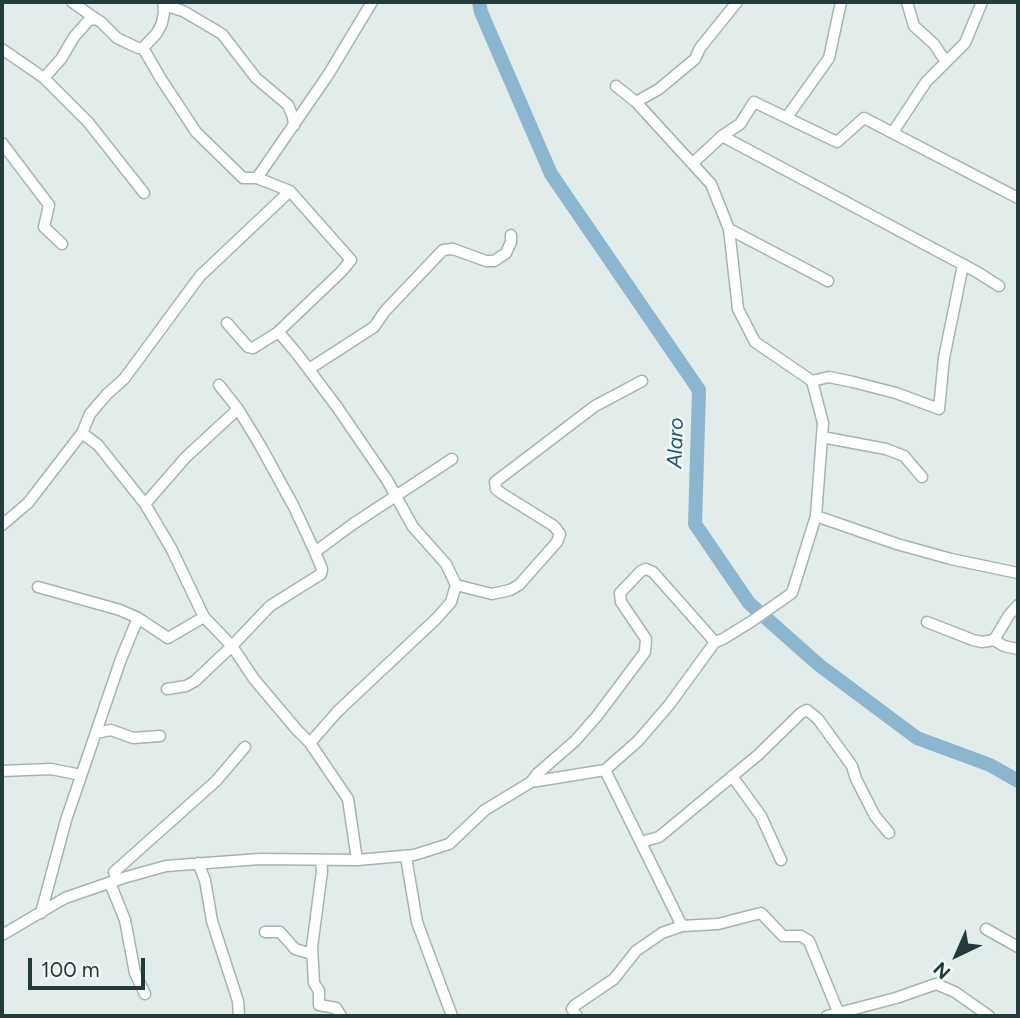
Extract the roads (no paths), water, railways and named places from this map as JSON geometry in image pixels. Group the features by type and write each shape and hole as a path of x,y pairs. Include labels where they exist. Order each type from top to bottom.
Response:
{"street":[{"path":"72,2 126,43 143,48"},
{"path":"257,178 294,127 372,2"},
{"path":"636,102 659,89 686,67 737,2"},
{"path":"787,117 829,58 841,2"},
{"path":"907,2 914,26 934,44 946,62"},
{"path":"892,132 926,82 965,43 982,2"},
{"path":"143,48 162,23 163,3 183,11 222,34 256,78 288,105 294,127"},
{"path":"44,78 83,26 89,20 96,19"},
{"path":"143,48 196,132 243,178 257,178 290,191 351,260 277,334 251,348 227,323"},
{"path":"2,49 44,78 88,122 144,193"},
{"path":"2,935 65,898 166,866 260,859 357,860 406,857 449,844 485,810 531,782 605,769 638,741 669,705 715,642 756,618 794,590 816,516 823,423 812,381 755,342 738,309 729,229 711,184 636,102 616,86"},
{"path":"693,163 722,136 740,124 754,103 837,142 864,118 1018,198"},
{"path":"722,136 999,286"},
{"path":"2,143 49,205 44,227 62,244"},
{"path":"2,525 27,503 82,432 90,414 124,379 200,276 290,191"},
{"path":"729,229 828,281"},
{"path":"309,369 374,327 385,311 443,250 453,248 486,261 494,261 506,253 511,243 511,235"},
{"path":"812,381 829,377 896,393 939,409 944,358 962,265"},
{"path":"277,334 282,336 337,407 413,527 446,564 456,585 451,602 436,619 338,711 310,743"},
{"path":"456,585 492,594 519,585 561,534 554,526 501,493 496,489 495,482 595,406 642,381"},
{"path":"167,689 186,686 195,681 270,606 321,574 322,569 294,507 238,409 219,385"},
{"path":"145,504 186,457 238,409"},
{"path":"82,432 98,444 145,504 171,548 204,617 232,646 254,679 310,743 348,799 357,860"},
{"path":"822,437 886,449 904,456 922,477"},
{"path":"315,552 452,460"},
{"path":"816,516 897,544 1018,573"},
{"path":"531,782 575,741 597,716 645,652 646,639 621,602 620,593 640,571 646,569 653,572 715,642"},
{"path":"37,587 107,606 138,618 168,638 204,617"},
{"path":"994,640 1018,605"},
{"path":"41,913 66,820 121,659 138,618"},
{"path":"927,622 973,640 994,640 1004,646 1018,649"},
{"path":"641,842 659,837 807,710 818,719 852,766 875,816 889,833"},
{"path":"96,733 111,730 133,738 160,736"},
{"path":"145,995 135,972 125,920 113,882 114,872 216,781 246,747"},
{"path":"2,771 51,768 81,775"},
{"path":"605,769 682,926"},
{"path":"732,776 761,816 781,860"},
{"path":"406,857 416,922 452,1016"},
{"path":"321,860 323,871 312,954 314,986 319,991 319,1005 336,1008 341,1016"},
{"path":"198,863 205,880 212,921 238,1001 239,1016"},
{"path":"577,1016 572,1009 574,1006 614,979 636,951 662,933 682,926 718,924 761,913 783,936 802,936 809,941 833,1015 936,984 954,992 989,1016"},
{"path":"986,929 1018,947"},
{"path":"265,932 280,932 295,949 312,954"}],"waterway":[{"name":"Alaro","path":"479,2 551,174 699,390 695,524 749,603 819,665 917,738 990,765 1018,781"}]}
